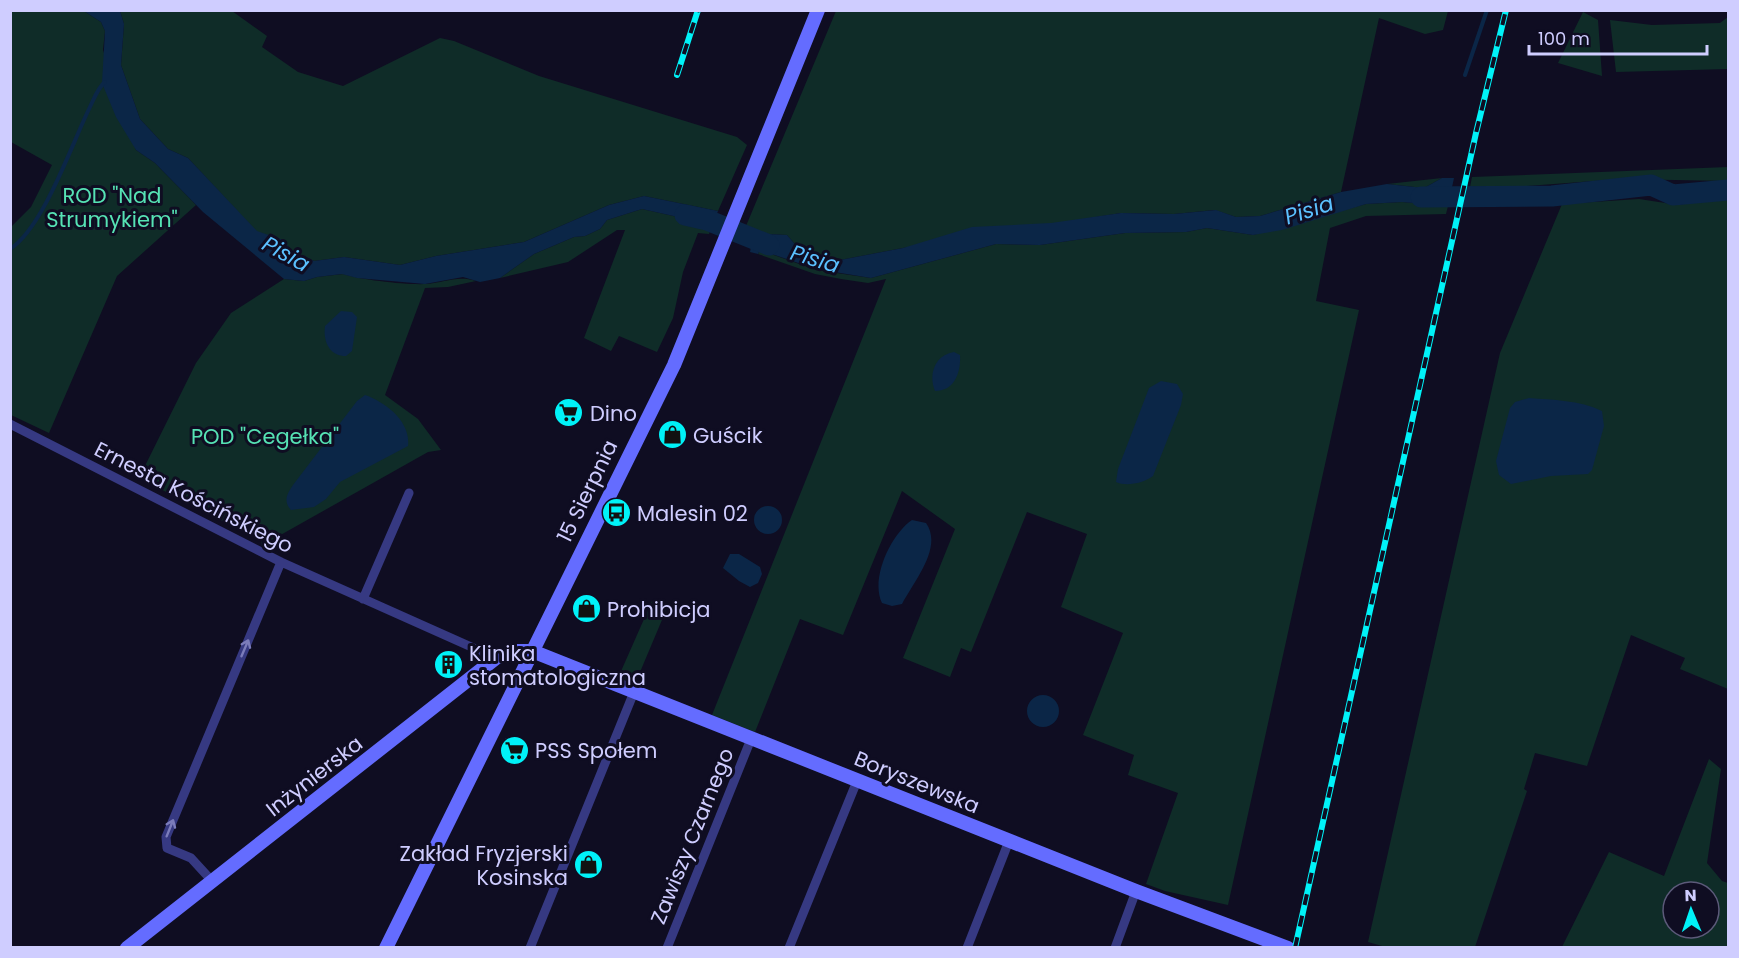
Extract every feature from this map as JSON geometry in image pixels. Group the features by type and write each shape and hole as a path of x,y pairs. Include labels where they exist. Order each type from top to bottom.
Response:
{"street":[{"name":"15 Sierpnia","path":"386,948 669,374 818,10"},
{"name":"Ernesta Kościńskiego","path":"10,424 281,562 496,658"},
{"path":"363,599 409,493"},
{"path":"213,882 191,858 167,848 166,837 281,562"},
{"name":"Inżynierska","path":"127,948 496,658 516,651 532,651"},
{"name":"Boryszewska","path":"532,651 1136,891 1288,948"},
{"path":"530,948 634,692"},
{"name":"Zawiszy Czarnego","path":"666,948 752,739"},
{"path":"789,948 857,781"},
{"path":"967,948 1009,841"},
{"path":"1114,948 1136,891"}],"green space":[{"name":"ROD \"Nad Strumykiem\"","path":"10,11 84,11 101,22 105,31 103,50 136,150 155,163 196,205 117,276 49,433 11,415 11,227 31,207 52,165 11,142"},
{"path":"120,11 232,11 267,36 262,47 298,72 343,86 440,38 454,41 539,76 737,137 747,145 718,211 644,196 609,205 524,242 436,256 400,265 344,257 314,261 292,251 283,240 257,232 188,158 168,149 140,119 121,65 124,24"},
{"path":"836,11 1448,11 1443,30 1425,34 1379,18 1341,192 1260,216 1236,217 1215,210 1174,214 1121,213 840,260 799,249 787,235 766,234 746,226"},
{"path":"1583,12 1598,20 1602,76 1558,63"},
{"path":"1728,17 1728,69 1616,72 1610,20 1652,25 1720,23"},
{"path":"1728,167 1728,181 1621,179 1527,186 1470,187 1472,177"},
{"path":"1442,178 1424,188 1387,184"},
{"path":"1728,197 1728,689 1680,669 1685,658 1631,635 1587,766 1535,753 1524,789 1527,791 1475,947 1389,948 1368,942 1500,353 1562,204 1639,199 1678,205"},
{"path":"1402,202 1448,206 1446,214 1366,216 1330,228 1316,301 1359,310 1228,905 1165,891 1146,884 1178,793 1128,775 1134,755 1083,735 1123,633 1061,607 1087,534 1027,512 971,652 961,648 950,677 903,658 955,529 902,491 843,635 800,619 755,732 712,715 886,279 868,283 815,274 758,254 760,250 816,270 871,278 996,244 1040,245 1125,233 1186,232 1207,228 1253,235 1366,204"},
{"path":"642,209 678,217 710,231 709,234 698,233 683,272 673,318 657,352 619,336 611,351 584,338 625,230 617,230 568,262 500,278 534,254 574,237 585,236 600,229 607,220"},
{"name":"POD \"Cegełka\"","path":"343,274 407,284 463,279 476,281 448,287 425,288 385,395 418,419 441,450 428,452 261,546 261,541 139,478 196,363 231,313 284,279 304,281"},
{"path":"652,601 667,608 635,684 618,678"},
{"path":"1709,759 1721,769 1707,863 1722,881 1728,883 1728,947 1562,947 1609,852 1664,876"}],"water":[{"path":"84,11 120,11 124,24 121,65 140,119 168,149 188,158 257,231 283,240 292,251 314,261 344,257 400,265 436,256 524,242 609,205 644,196 718,211 710,231 678,217 642,209 607,220 600,229 585,236 574,237 534,254 500,278 480,282 463,277 425,284 357,278 342,274 304,281 284,279 203,212 155,163 136,150 116,117 102,83 105,31 101,22"},
{"path":"1442,178 1454,178 1448,206 1402,202 1366,204 1282,230 1253,235 1207,228 1186,232 1125,233 1040,245 996,244 871,278 816,269 760,250 758,254 750,252 751,247 740,243 746,226 766,234 787,235 799,249 840,260 903,248 972,227 1051,223 1121,213 1174,214 1216,210 1236,217 1260,216 1341,192 1387,184 1424,188"},
{"path":"341,311 352,312 357,317 352,351 346,356 331,350 325,337 325,326"},
{"path":"954,352 960,355 958,374 947,388 935,391 932,378 935,366 942,357"},
{"path":"1161,381 1177,384 1183,394 1181,405 1153,476 1135,484 1116,482 1118,469 1149,388"},
{"path":"365,395 381,402 401,421 408,437 408,446 340,482 326,499 314,507 291,510 287,501 291,488 357,401"},
{"path":"1529,398 1575,403 1602,411 1604,426 1592,470 1588,474 1551,476 1511,484 1499,475 1496,461 1510,408 1515,402"},
{"path":"768,506 778,510 782,520 778,530 768,534 758,530 754,520 758,510"},
{"path":"912,520 926,523 931,542 929,553 920,574 902,604 892,606 882,603 879,593 881,570 890,546"},
{"path":"730,554 739,554 760,567 762,574 758,583 750,587 723,568"},
{"path":"1043,695 1054,700 1059,711 1054,722 1043,727 1032,722 1027,711 1032,700"}],"waterway":[{"path":"1465,75 1487,10"},
{"path":"10,249 34,223 45,205 94,98 105,82"},
{"name":"Pisia","path":"1421,197 1552,196 1651,185 1673,195 1728,190"},
{"name":"Pisia","path":"685,215 707,220 769,245"}],"railway":[{"path":"677,75 698,10"},
{"path":"1295,948 1476,133 1506,10"}],"place":[{"name":"Dino","path":"569,413"},
{"name":"Guścik","path":"672,435"},
{"name":"Malesin 02","path":"616,513"},
{"name":"Prohibicja","path":"586,609"},
{"name":"Klinika stomatologiczna","path":"448,665"},
{"name":"PSS Społem","path":"514,750"},
{"name":"Zakład Fryzjerski Kosinska","path":"589,865"}]}
